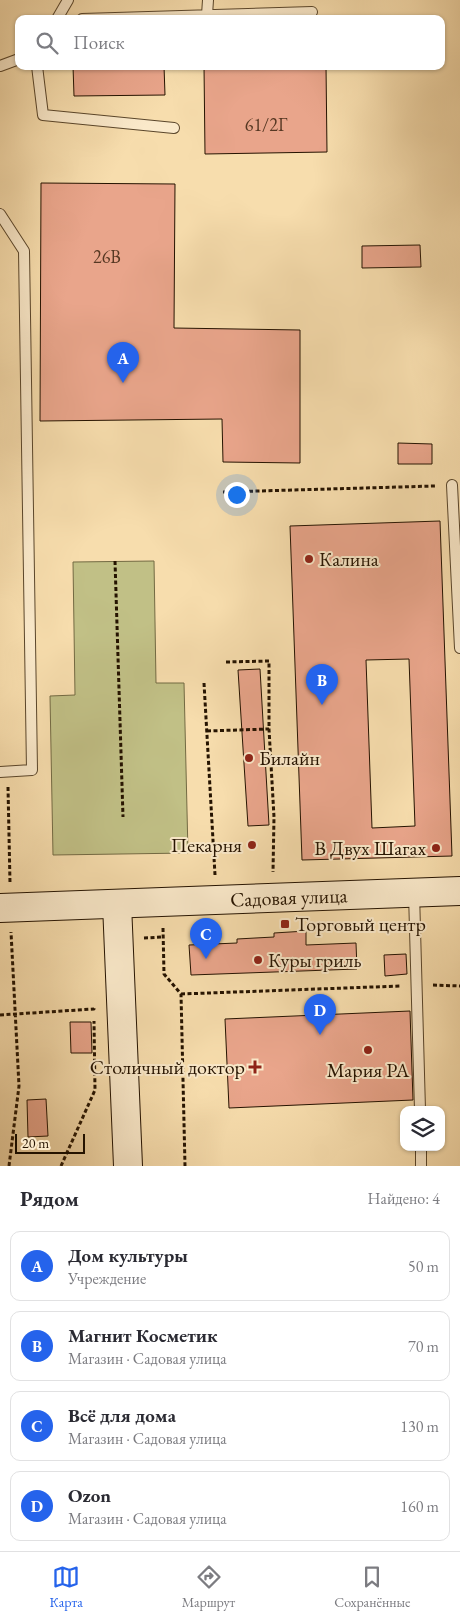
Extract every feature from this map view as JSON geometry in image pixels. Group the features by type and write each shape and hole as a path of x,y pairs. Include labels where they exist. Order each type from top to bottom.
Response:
{"street":[{"name":"Садовая улица","path":"5,908 460,891"},
{"path":"117,904 128,1166"}],"lane":[{"path":"59,15 68,0"},
{"path":"208,0 208,15 312,12"},
{"path":"0,66 15,60"},
{"path":"37,70 43,115 174,128"},
{"path":"0,214 24,251 32,770 4,772"},
{"path":"452,485 460,648"},
{"path":"414,892 420,1106"},
{"path":"421,1151 422,1166"}],"path":[{"path":"223,492 452,485"},
{"path":"115,561 124,817"},
{"path":"226,662 269,661 269,729 274,817 273,872"},
{"path":"204,683 215,874"},
{"path":"207,731 269,729"},
{"path":"4,772 5,908 19,1086 10,1166"},
{"path":"119,939 163,937"},
{"path":"186,1166 180,994 416,985 460,986"},
{"path":"62,1166 95,1090 94,999"},
{"path":"0,1015 94,1009"}],"shaded area":[{"path":"154,561 156,683 184,683 188,853 53,855 50,696 75,695 73,562"}],"building":[{"path":"73,70 164,70 165,95 74,96"},
{"path":"204,70 326,70 327,152 205,154"},
{"path":"41,183 175,184 174,328 300,330 300,463 223,462 222,419 40,421"},
{"path":"420,245 421,267 362,268 362,246"},
{"path":"398,443 432,444 432,464 398,464"},
{"path":"440,521 452,856 302,860 290,526","holes":["409,659 415,826 372,828 366,660"]},
{"path":"260,669 269,825 248,826 238,670"},
{"path":"306,931 306,945 356,943 357,969 191,975 189,945 237,943 237,939 274,937 274,933"},
{"path":"406,954 407,974 385,976 384,955"},
{"path":"410,1011 413,1100 229,1108 225,1019"},
{"path":"70,1022 91,1022 92,1053 71,1053"},
{"path":"46,1099 48,1136 28,1137 27,1100"}],"place":[{"name":"Дом культуры","path":"123,383"},
{"name":"Калина","path":"309,559"},
{"name":"Магнит Косметик","path":"322,705"},
{"name":"Билайн","path":"249,758"},
{"name":"Пекарня","path":"252,845"},
{"name":"В Двух Шагах","path":"436,848"},
{"name":"Торговый центр","path":"285,924"},
{"name":"Всё для дома","path":"206,959"},
{"name":"Куры гриль","path":"258,960"},
{"name":"Ozon","path":"320,1035"},
{"name":"Мария РА","path":"368,1050"},
{"name":"Столичный доктор","path":"255,1067"}]}
